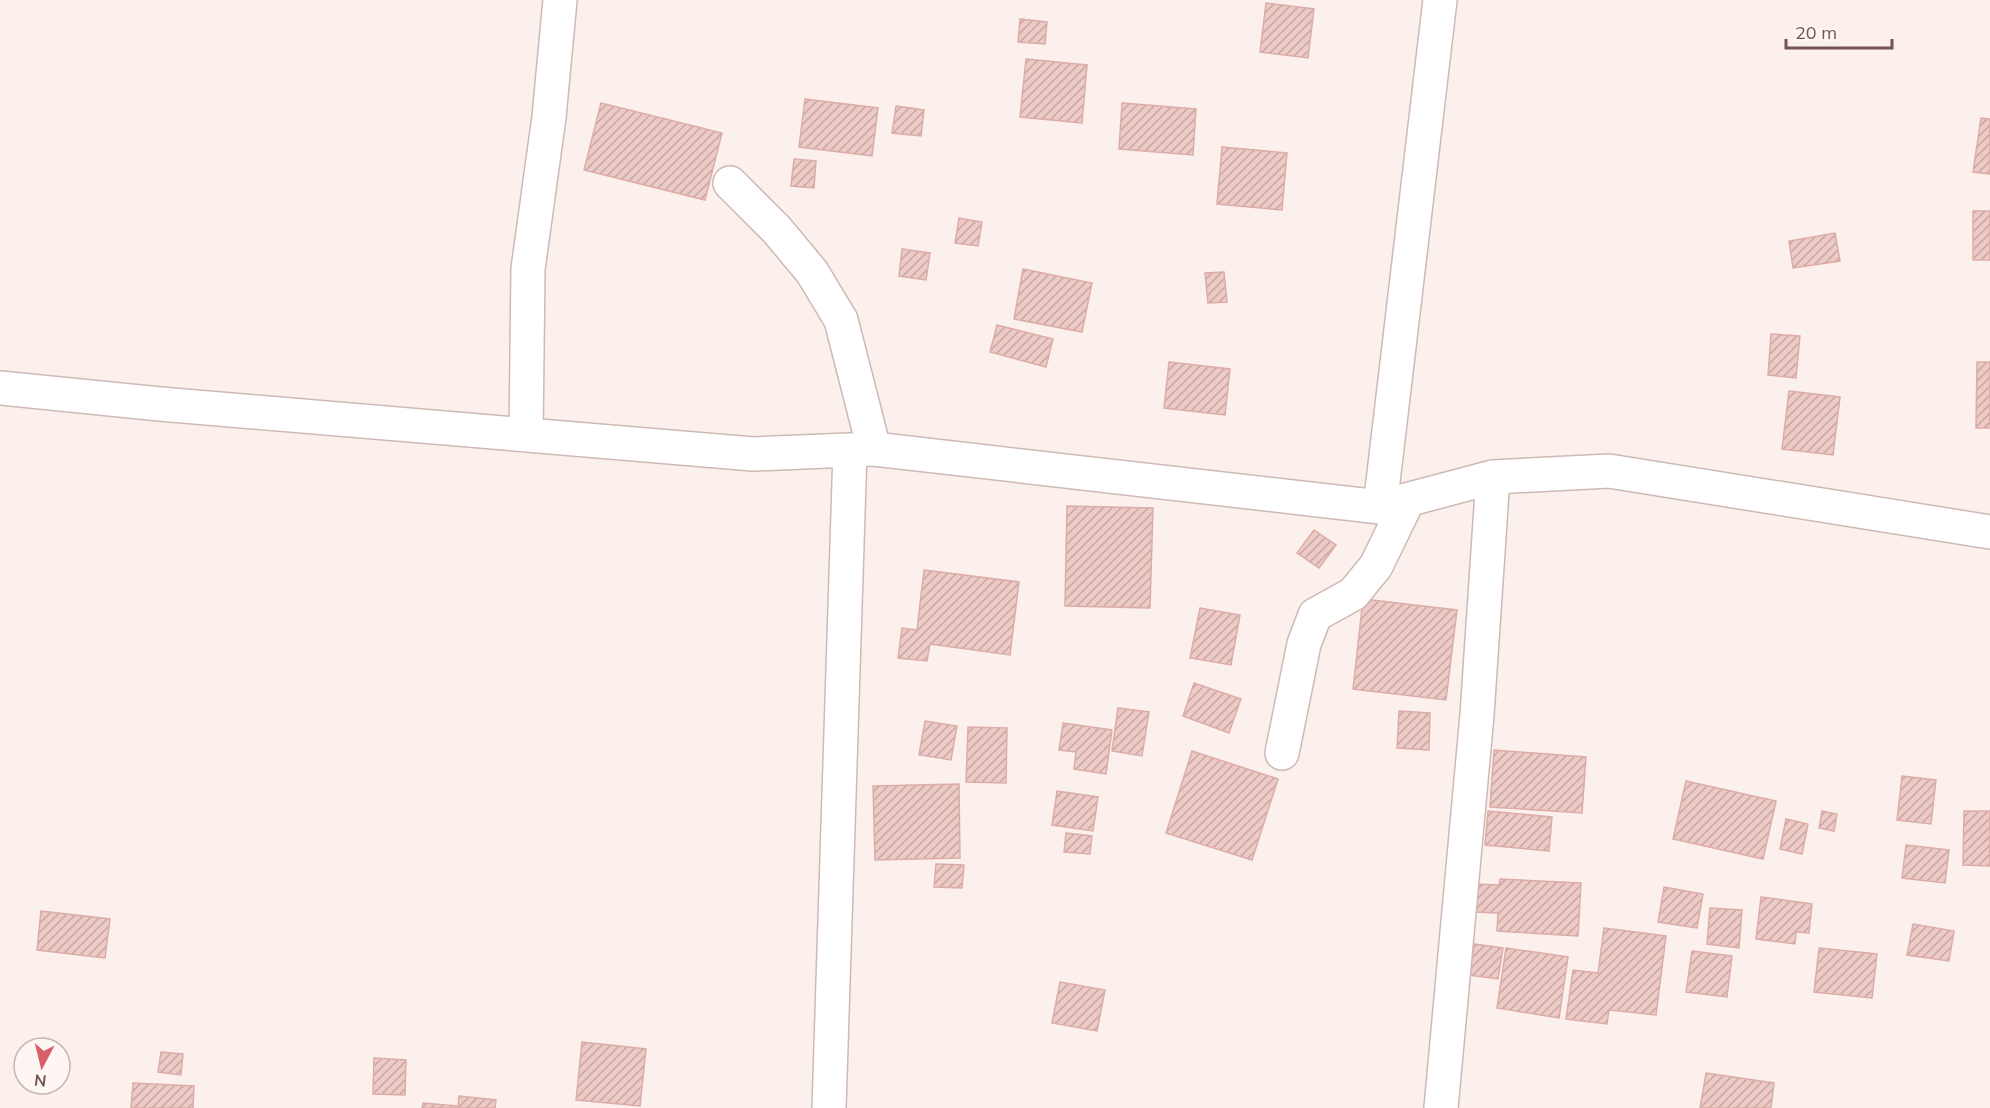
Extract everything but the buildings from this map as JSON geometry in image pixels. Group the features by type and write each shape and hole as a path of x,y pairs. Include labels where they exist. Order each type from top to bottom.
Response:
{"street":[{"path":"526,435 528,269 549,117 560,0"},
{"path":"1282,753 1304,644 1315,615 1353,594 1376,566 1394,503 1440,0"},
{"path":"730,183 777,230 812,272 841,320 862,450 829,1108"},
{"path":"0,388 753,454 862,450 1394,503 1493,477 1609,471 1990,532"},
{"path":"1441,1108 1477,715 1493,477"}]}
